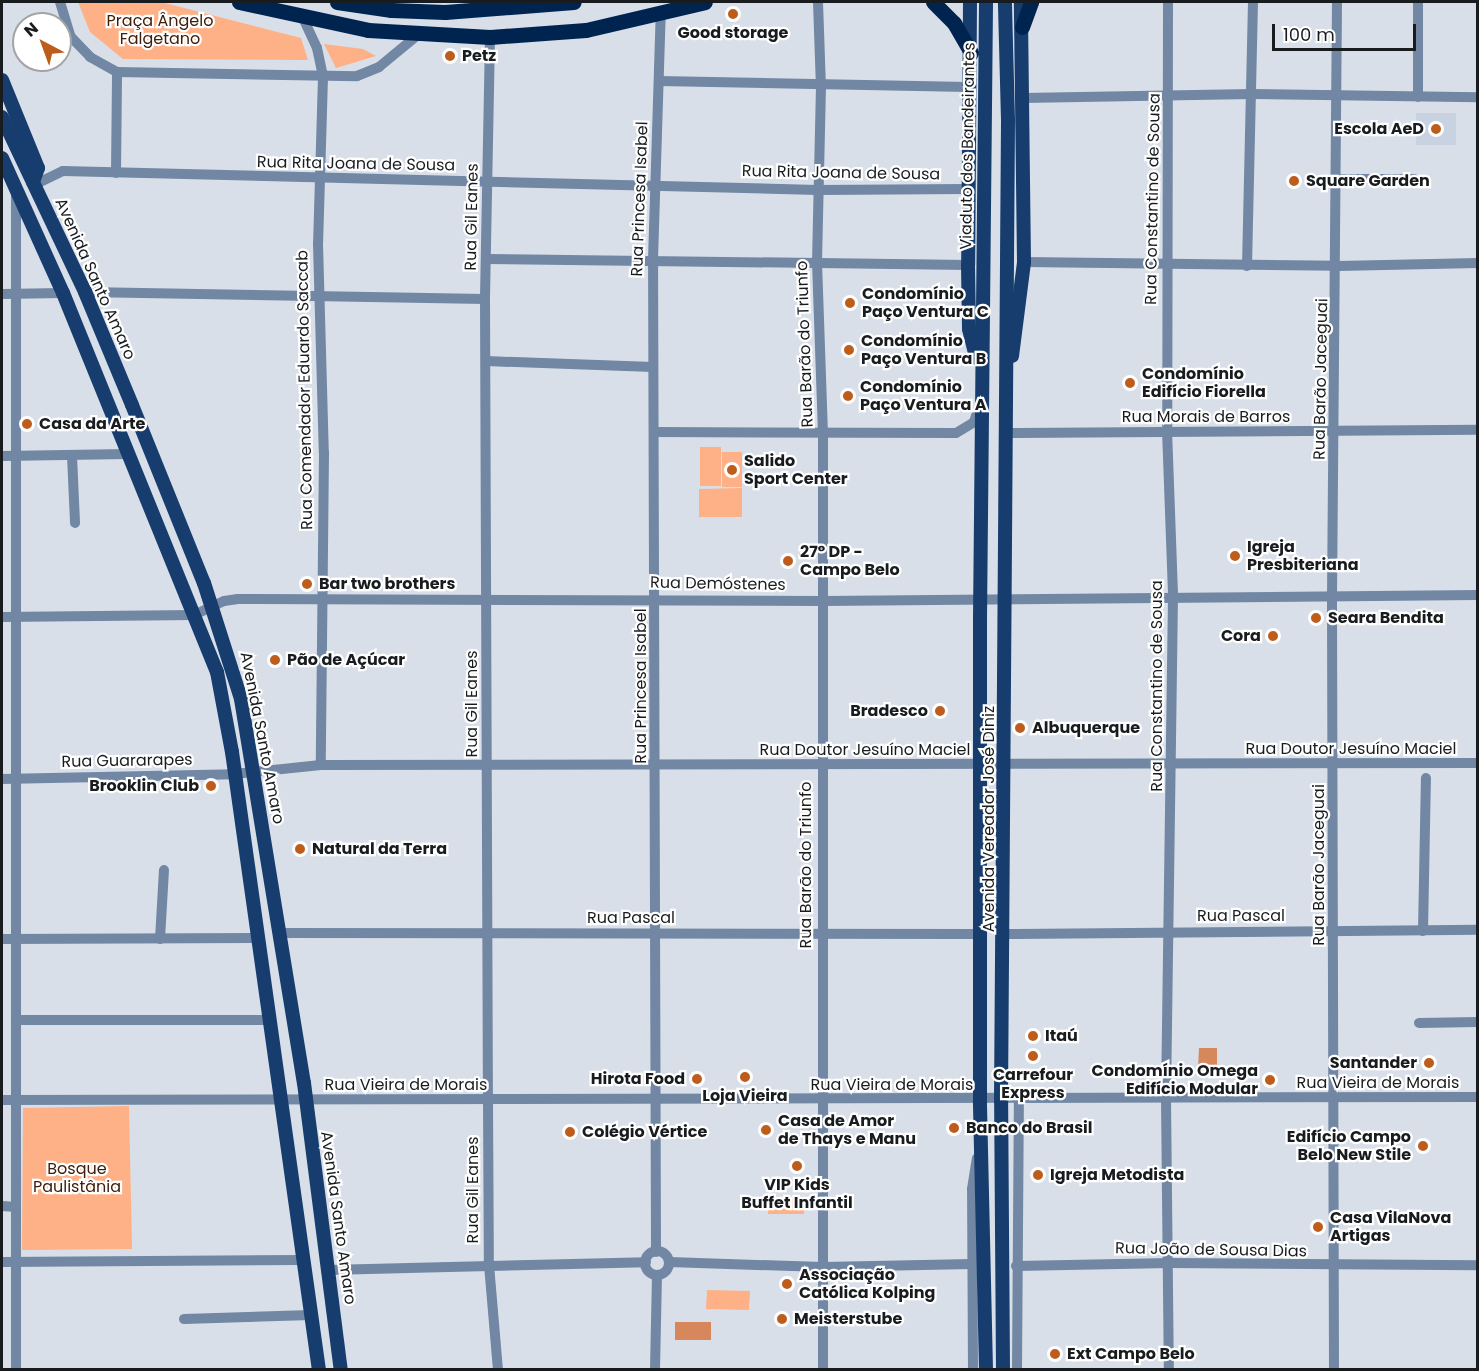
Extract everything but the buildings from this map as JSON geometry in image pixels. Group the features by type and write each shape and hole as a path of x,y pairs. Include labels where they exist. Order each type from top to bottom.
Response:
{"highway":[{"path":"239,2 303,18 418,34 490,37 556,34 705,2"},
{"path":"336,2 391,10 445,12 574,2"},
{"path":"933,2 954,22 971,52"},
{"path":"1022,27 1031,2"}],"main road":[{"path":"970,2 971,52 968,87 967,189 969,328 982,384"},
{"name":"Viaduto dos Bandeirantes","path":"983,290 986,2"},
{"name":"Avenida Vereador José Diniz","path":"1003,1370 1001,1100 1006,765 1005,2"},
{"path":"1006,370 1014,348 1024,262 1021,2"},
{"path":"2,80 39,170 34,183"},
{"name":"Avenida Santo Amaro","path":"2,117 85,292 212,606 241,699 254,761 306,1101 341,1370"},
{"name":"Avenida Santo Amaro","path":"3,162 63,293 217,672 234,774 267,1020 319,1370"},
{"name":"Avenida Vereador José Diniz","path":"983,290 980,599 980,1100 986,1370"}],"street":[{"path":"60,2 62,16 76,44 102,65 117,72 323,77 370,73 418,34"},
{"name":"Rua Barão do Triunfo","path":"818,2 821,86 817,262 823,432 821,765 823,1370"},
{"name":"Rua Constantino de Sousa","path":"1168,2 1167,430 1173,596 1173,764 1166,1099 1170,1263 1169,1370"},
{"path":"1247,266 1253,2"},
{"name":"Rua Barão Jaceguai","path":"1334,1370 1336,1099 1332,931 1334,763 1332,597 1338,266 1337,2"},
{"path":"1418,2 1418,97"},
{"name":"Rua Princesa Isabel","path":"656,1252 656,598 652,260 661,12"},
{"name":"Rua Comendador Eduardo Saccab","path":"303,18 317,48 323,77 318,180 324,453 321,765"},
{"name":"Rua Gil Eanes","path":"490,37 485,299 488,1100 489,1264 498,1370"},
{"path":"116,173 117,72"},
{"path":"659,81 821,86 968,87"},
{"path":"1023,98 1252,94 1478,97"},
{"name":"Rua Rita Joana de Sousa","path":"34,183 56,172 318,180 489,180 818,190 967,189"},
{"path":"1338,179 1414,179"},
{"path":"16,187 16,1370"},
{"path":"487,259 968,265"},
{"path":"1024,262 1247,266 1478,263"},
{"path":"85,292 320,298 485,299"},
{"path":"2,294 63,293"},
{"path":"486,361 653,367"},
{"path":"654,432 956,433 974,422 982,399"},
{"name":"Rua Morais de Barros","path":"1005,433 1167,430 1336,432 1478,430"},
{"path":"2,456 128,454"},
{"path":"72,456 75,523"},
{"name":"Rua Demóstenes","path":"194,615 231,599 656,598 823,601 1478,595"},
{"path":"2,617 194,615"},
{"name":"Rua Doutor Jesuíno Maciel","path":"254,761 321,765 1478,763"},
{"name":"Rua Guararapes","path":"2,779 234,774 254,761"},
{"path":"1423,931 1426,778"},
{"path":"160,939 164,870"},
{"name":"Rua Pascal","path":"1005,934 1478,930"},
{"name":"Rua Pascal","path":"280,933 981,934"},
{"path":"2,939 256,938"},
{"path":"16,1020 267,1020"},
{"path":"1419,1023 1478,1022"},
{"name":"Rua Vieira de Morais","path":"2,1100 306,1101 657,1098 1019,1100 1478,1097"},
{"path":"1017,1370 1019,1100"},
{"name":"Avenida Vereador José Diniz","path":"973,1370 972,1189 981,1143"},
{"path":"2,1206 16,1207"},
{"path":"328,1270 489,1264 646,1262 656,1252 663,1253 669,1262 667,1270 657,1275"},
{"path":"2,1262 304,1260"},
{"path":"646,1262 648,1269 657,1275"},
{"path":"669,1262 823,1267 972,1264"},
{"name":"Rua João de Sousa Dias","path":"1016,1266 1170,1263 1336,1267 1478,1265"},
{"path":"655,1370 657,1275"},
{"path":"184,1318 311,1316"}],"shaded area":[{"name":"Escola AeD","path":"1416,113 1456,113 1456,145 1416,145"},
{"path":"1199,1048 1217,1048 1217,1070 1198,1070"},
{"path":"675,1322 711,1322 711,1340 675,1340"}],"green space":[{"name":"Praça Ângelo Falgetano","path":"78,2 161,2 301,38 308,60 123,59 90,32"},
{"path":"324,44 363,49 376,56 336,68"},
{"path":"700,447 721,447 721,486 700,486"},
{"name":"Salido Sport Center","path":"722,452 742,452 742,487 722,487"},
{"path":"742,488 742,517 699,517 699,489"},
{"name":"Bosque Paulistânia","path":"129,1106 132,1249 22,1250 23,1108"},
{"path":"768,1198 804,1198 804,1214 768,1214"},
{"path":"707,1290 750,1291 749,1310 706,1309"}],"place":[{"name":"Good storage","path":"733,14"},
{"name":"Petz","path":"450,56"},
{"name":"Escola AeD","path":"1436,129"},
{"name":"Square Garden","path":"1294,181"},
{"name":"Condomínio Paço Ventura C","path":"850,303"},
{"name":"Condomínio Paço Ventura B","path":"849,350"},
{"name":"Condomínio Edifício Fiorella","path":"1130,383"},
{"name":"Condomínio Paço Ventura A","path":"848,396"},
{"name":"Casa da Arte","path":"27,424"},
{"name":"Salido Sport Center","path":"732,470"},
{"name":"Igreja Presbiteriana","path":"1235,556"},
{"name":"27° DP - Campo Belo","path":"788,561"},
{"name":"Bar two brothers","path":"307,584"},
{"name":"Seara Bendita","path":"1316,618"},
{"name":"Cora","path":"1273,636"},
{"name":"Pão de Açúcar","path":"275,660"},
{"name":"Bradesco","path":"940,711"},
{"name":"Albuquerque","path":"1020,728"},
{"name":"Brooklin Club","path":"211,786"},
{"name":"Natural da Terra","path":"300,849"},
{"name":"Itaú","path":"1033,1036"},
{"name":"Carrefour Express","path":"1033,1056"},
{"name":"Santander","path":"1429,1063"},
{"name":"Loja Vieira","path":"745,1077"},
{"name":"Hirota Food","path":"697,1079"},
{"name":"Condomínio Omega Edifício Modular","path":"1270,1080"},
{"name":"Banco do Brasil","path":"954,1128"},
{"name":"Casa de Amor de Thays e Manu","path":"766,1130"},
{"name":"Colégio Vértice","path":"570,1132"},
{"name":"Edifício Campo Belo New Stile","path":"1423,1146"},
{"name":"VIP Kids Buffet Infantil","path":"797,1166"},
{"name":"Igreja Metodista","path":"1038,1175"},
{"name":"Casa VilaNova Artigas","path":"1318,1227"},
{"name":"Associação Católica Kolping","path":"787,1284"},
{"name":"Meisterstube","path":"782,1319"},
{"name":"Ext Campo Belo","path":"1055,1354"}]}
